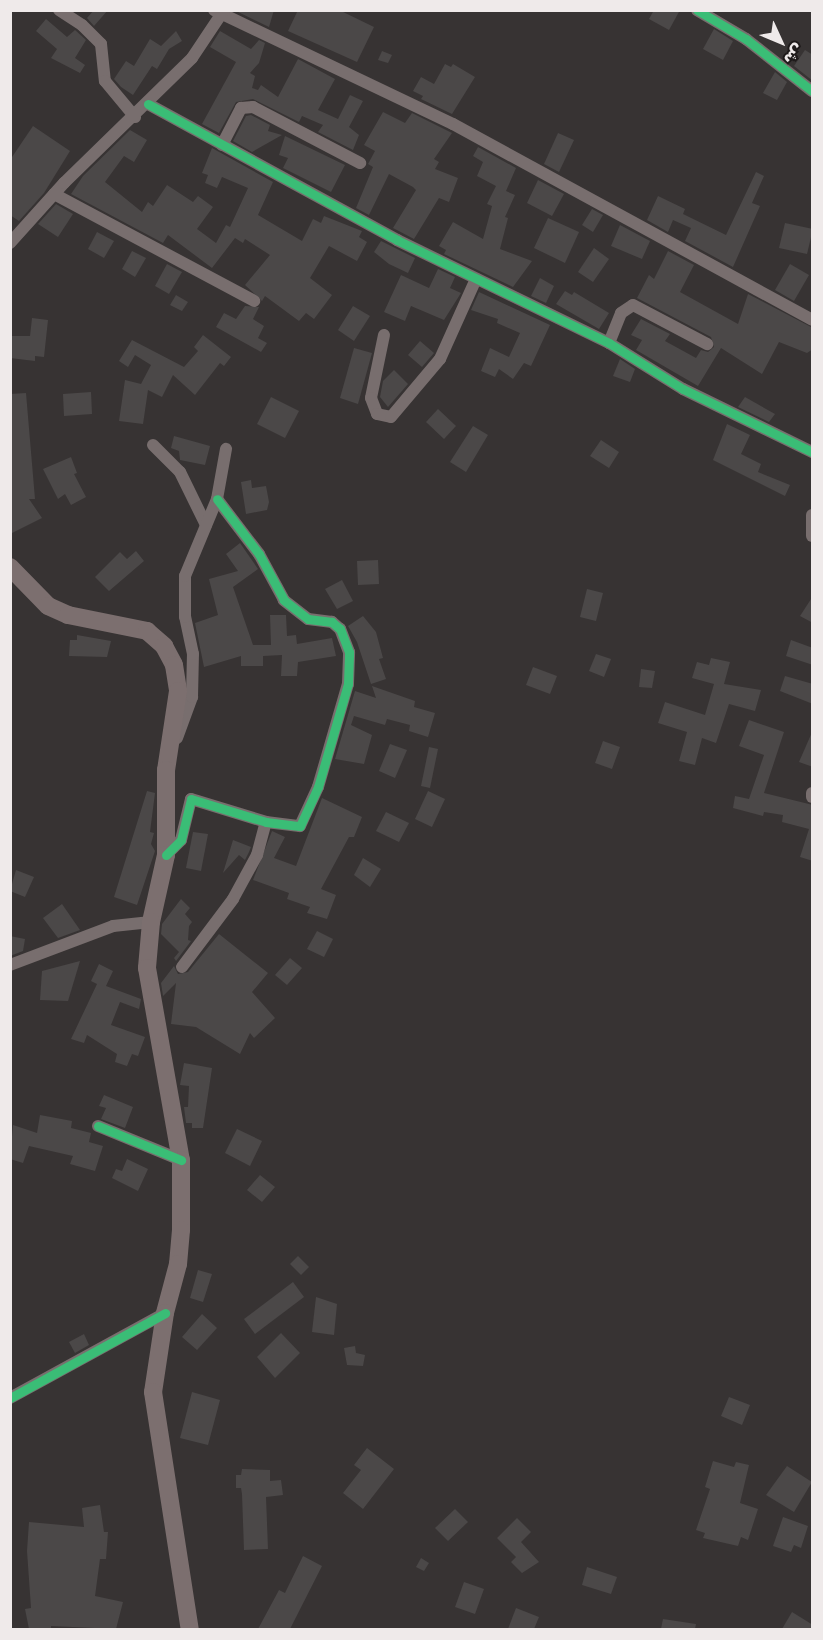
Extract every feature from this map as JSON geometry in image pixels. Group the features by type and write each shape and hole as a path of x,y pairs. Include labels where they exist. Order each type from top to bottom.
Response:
{"main road":[{"path":"10,567 48,606 68,615 147,631 164,646 174,665 178,691 166,770 166,855 151,922 147,968 181,1160 178,1264 165,1312 153,1392 190,1629"}],"street":[{"path":"59,10 82,25 101,44 105,81 135,117"},
{"path":"697,10 746,39 813,91"},
{"path":"10,243 54,194 135,117 192,58 220,12 453,124 813,320"},
{"path":"148,104 476,279 609,343 683,389 813,452"},
{"path":"222,145 241,108 253,107 360,163"},
{"path":"54,194 254,301"},
{"path":"384,335 371,398 376,414 391,417 440,359 476,279"},
{"path":"609,343 621,314 633,305 707,344"},
{"path":"153,445 180,472 206,525"},
{"path":"166,770 192,697 193,654 185,617 185,576 217,499 226,449"},
{"path":"166,855 181,840 191,799 266,822 300,826 318,787 348,684 349,652 340,629 332,622 308,619 284,600 259,554 217,499"},
{"path":"813,514 813,536"},
{"path":"182,967 211,933 233,899 257,855 266,822"},
{"path":"10,965 113,926 151,922"},
{"path":"98,1126 181,1160"},
{"path":"10,1398 165,1312"}],"building":[{"path":"94,10 108,10 94,26 87,18"},
{"path":"234,10 274,10 269,27"},
{"path":"298,10 339,10 374,27 357,62 288,31"},
{"path":"654,10 680,10 669,30 649,19"},
{"path":"46,19 67,37 75,30 86,40 75,58 85,65 80,73 51,58 57,49 36,31"},
{"path":"714,29 733,41 723,60 703,49"},
{"path":"176,31 182,41 169,49 157,69 152,66 133,95 121,87 114,79 126,61 134,66 150,39 161,46"},
{"path":"220,31 251,49 259,40 265,43 259,63 250,73 255,76 252,88 258,90 261,85 278,97 298,59 335,79 318,110 338,119 350,95 363,101 349,127 359,135 353,150 318,132 323,125 302,116 299,122 253,99 236,102 219,133 202,124 236,62 210,47"},
{"path":"805,50 813,55 813,81 794,66"},
{"path":"382,51 392,55 388,63 378,60"},
{"path":"445,64 451,67 453,64 475,77 452,114 421,99 423,96 413,91 421,77 434,84"},
{"path":"775,72 787,82 777,100 763,93"},
{"path":"383,112 405,123 412,113 452,133 434,159 439,162 435,169 458,178 449,202 439,198 414,239 393,228 416,190 389,174 369,215 356,208 373,167 368,164 375,151 364,145"},
{"path":"251,115 270,125 268,131 282,135 252,152 233,141 246,116"},
{"path":"33,126 70,151 44,193 19,221 10,215 10,160"},
{"path":"130,130 147,140 134,162 124,156 105,182 142,212 148,202 153,206 167,185 193,202 198,196 213,207 197,229 216,243 226,225 230,227 248,188 222,177 217,188 205,183 208,175 202,173 212,148 273,182 258,215 302,241 313,219 321,223 324,216 362,231 359,237 367,242 357,261 329,246 310,278 332,295 314,319 306,313 299,321 265,296 262,301 245,285 270,255 245,239 243,243 235,238 212,268 168,235 163,243 71,194 83,176"},
{"path":"558,133 574,140 559,172 544,164"},
{"path":"285,136 345,165 331,192 283,168 288,158 279,155"},
{"path":"478,147 516,168 506,191 515,195 505,217 508,218 500,249 532,261 513,287 444,254 446,250 439,246 453,222 483,239 492,206 487,204 496,186 477,176 483,162 473,156"},
{"path":"756,172 764,176 752,203 760,206 733,267 685,241 691,228 673,220 668,232 647,220 658,196 685,209 683,214 726,235"},
{"path":"538,180 564,194 552,216 527,203"},
{"path":"56,204 73,214 58,237 38,224"},
{"path":"592,209 603,215 593,232 582,225"},
{"path":"548,218 579,232 565,263 534,248"},
{"path":"785,223 813,229 807,254 779,248"},
{"path":"620,225 650,241 642,259 611,246"},
{"path":"97,232 114,241 104,258 88,249"},
{"path":"381,241 415,258 408,273 389,264 374,252"},
{"path":"594,248 609,259 593,282 578,272"},
{"path":"132,251 146,258 135,277 122,269"},
{"path":"668,251 694,265 680,292 738,324 748,294 813,328 813,349 807,353 779,342 762,374 721,348 698,386 636,350 642,340 631,335 641,319 670,334 665,341 696,358 701,350 708,352 714,347 711,337 637,298 649,275 654,279"},
{"path":"167,264 182,272 169,294 155,286"},
{"path":"790,264 809,275 794,301 775,290"},
{"path":"438,269 455,277 450,288 461,293 444,320 411,306 405,321 384,312 401,275 429,288"},
{"path":"540,278 554,286 546,303 531,296"},
{"path":"565,291 572,295 574,292 609,313 599,329 556,304"},
{"path":"479,292 550,325 531,366 524,363 513,379 499,369 495,377 481,371 490,348 509,357 520,333 497,323 498,319 471,310"},
{"path":"176,295 188,302 182,311 170,305"},
{"path":"245,306 259,307 253,319 264,326 258,338 267,343 261,352 216,327 224,313 236,319"},
{"path":"353,306 370,316 354,341 338,330"},
{"path":"32,318 48,320 44,357 35,356 35,361 10,358 10,336 30,336"},
{"path":"203,335 231,357 224,366 220,363 195,395 173,375 162,397 148,390 143,424 119,421 125,380 141,384 151,365 135,355 128,367 119,361 132,340 184,367 198,351 194,347"},
{"path":"420,341 434,353 422,367 408,355"},
{"path":"354,348 372,353 358,404 340,398"},
{"path":"620,359 635,369 630,382 613,376"},
{"path":"394,370 408,384 388,407 380,397 383,381"},
{"path":"91,392 92,414 64,416 63,394"},
{"path":"26,393 35,499 29,499 42,518 10,534 10,394"},
{"path":"271,397 299,411 285,438 257,424"},
{"path":"745,397 775,414 769,422 738,407"},
{"path":"438,409 456,426 444,439 426,422"},
{"path":"727,424 750,435 741,454 761,464 758,472 790,485 785,496 713,460"},
{"path":"473,426 488,435 466,472 450,462"},
{"path":"174,436 210,446 205,465 180,460 179,451 171,448"},
{"path":"601,440 619,452 609,468 590,456"},
{"path":"71,457 77,473 74,474 86,497 71,505 65,494 58,499 43,469"},
{"path":"251,480 252,488 266,486 269,502 267,510 246,514 241,482"},
{"path":"240,543 258,569 233,587 253,645 271,645 270,615 286,615 287,636 296,635 297,644 332,638 336,656 298,662 297,676 281,676 282,655 263,656 263,666 241,666 241,656 204,667 195,623 218,615 209,579 238,571 226,554"},
{"path":"136,551 144,561 109,591 95,577 120,552 127,559"},
{"path":"378,560 379,584 358,585 357,561"},
{"path":"342,580 353,601 337,609 325,589"},
{"path":"587,589 603,593 596,621 580,617"},
{"path":"813,596 813,623 800,616"},
{"path":"363,616 376,632 383,658 379,659 386,679 371,684 357,642 348,626"},
{"path":"77,635 111,641 107,657 69,656 70,640 77,640"},
{"path":"791,640 813,648 813,665 786,656"},
{"path":"596,654 611,659 604,677 589,671"},
{"path":"711,658 730,662 724,684 761,690 755,711 729,704 716,743 702,738 695,765 679,761 687,732 658,723 665,702 705,715 714,684 692,678 697,662 709,665"},
{"path":"533,667 557,676 550,694 526,685"},
{"path":"641,669 655,671 652,688 639,687"},
{"path":"785,676 813,684 813,704 780,691"},
{"path":"372,686 415,701 414,707 435,713 428,737 409,731 410,725 387,719 385,725 354,716 351,725 372,735 364,764 335,759 355,691 376,698"},
{"path":"749,720 784,732 764,793 813,805 813,861 800,857 809,829 782,822 783,815 764,812 763,816 733,808 735,796 749,799 764,755 739,746"},
{"path":"813,730 813,767 799,762"},
{"path":"603,741 620,747 612,769 595,763"},
{"path":"390,744 407,750 395,778 379,771"},
{"path":"429,747 438,749 430,788 421,786"},
{"path":"147,791 155,793 150,832 154,833 151,844 155,851 137,905 114,897"},
{"path":"428,791 445,799 432,827 415,819"},
{"path":"322,798 362,817 354,837 349,837 321,889 336,895 327,919 307,913 310,907 287,899 289,893 253,880 272,831 285,837 274,858 296,866"},
{"path":"386,812 409,823 399,842 376,831"},
{"path":"193,832 208,834 201,871 186,868"},
{"path":"233,840 251,847 245,860 239,855 223,873"},
{"path":"363,858 381,869 370,887 354,875"},
{"path":"16,870 34,877 25,897 10,891"},
{"path":"181,899 190,908 185,914 192,922 189,926 188,940 191,941 176,961 174,958 179,952 161,934 162,924"},
{"path":"62,904 80,930 58,938 43,918"},
{"path":"317,931 333,939 324,957 307,949"},
{"path":"219,934 268,973 252,992 275,1018 254,1038 250,1033 240,1054 196,1027 171,1024 176,983 163,996 161,983 174,966 178,974 188,972"},
{"path":"10,936 25,939 23,951 10,956"},
{"path":"290,958 302,968 287,985 275,975"},
{"path":"80,961 68,1001 40,1000 42,971"},
{"path":"99,964 113,971 106,986 141,999 139,1009 120,1002 111,1025 145,1037 138,1056 132,1054 127,1066 115,1062 117,1054 87,1035 84,1043 71,1039 97,984 91,981"},
{"path":"184,1063 212,1068 203,1128 192,1128 192,1123 186,1123 184,1107 188,1107 189,1086 180,1085"},
{"path":"104,1095 133,1107 125,1128 101,1119 106,1108 99,1106"},
{"path":"40,1115 72,1121 71,1128 91,1133 89,1142 103,1146 95,1171 70,1164 73,1156 29,1146 23,1163 10,1159 13,1125 37,1133"},
{"path":"237,1129 262,1141 250,1166 225,1153"},
{"path":"127,1159 148,1169 138,1191 112,1178 116,1169 122,1171"},
{"path":"260,1175 275,1187 262,1202 247,1190"},
{"path":"298,1256 309,1267 301,1275 290,1264"},
{"path":"198,1270 212,1274 203,1302 190,1298"},
{"path":"293,1282 304,1297 255,1334 244,1319"},
{"path":"316,1297 337,1304 334,1335 312,1332"},
{"path":"202,1314 217,1328 197,1350 182,1337"},
{"path":"281,1333 300,1353 275,1378 257,1357"},
{"path":"84,1334 89,1345 75,1353 69,1342"},
{"path":"355,1346 356,1353 365,1355 363,1366 347,1365 344,1348"},
{"path":"192,1392 220,1400 208,1445 180,1438"},
{"path":"729,1397 750,1405 742,1425 721,1416"},
{"path":"367,1448 394,1469 363,1509 343,1493 361,1470 354,1465"},
{"path":"713,1461 734,1467 736,1462 749,1465 740,1503 758,1509 748,1540 741,1537 738,1546 703,1538 705,1533 696,1530 710,1489 705,1487"},
{"path":"787,1466 812,1482 794,1512 766,1495"},
{"path":"242,1469 270,1470 270,1481 281,1480 283,1495 266,1497 268,1549 244,1550 242,1494 241,1488 236,1488 236,1475 241,1475"},
{"path":"100,1505 104,1532 108,1532 106,1559 100,1559 95,1596 123,1602 116,1629 51,1626 51,1629 29,1629 25,1609 31,1608 27,1551 29,1522 84,1527 82,1508"},
{"path":"455,1509 468,1522 448,1541 435,1528"},
{"path":"783,1517 808,1526 801,1548 794,1545 791,1552 773,1546"},
{"path":"517,1518 531,1532 521,1542 539,1562 522,1573 511,1562 516,1557 497,1538"},
{"path":"303,1556 322,1566 290,1629 258,1629 279,1590 285,1593"},
{"path":"421,1558 429,1563 424,1571 416,1567"},
{"path":"587,1567 617,1577 611,1594 582,1585"},
{"path":"464,1582 484,1589 475,1614 455,1607"},
{"path":"516,1608 539,1617 534,1629 508,1629"},
{"path":"792,1612 813,1625 813,1629 782,1629"},
{"path":"663,1619 696,1624 695,1629 661,1629"}],"cycle path":[{"path":"697,10 746,39 812,91"},
{"path":"148,104 397,240 609,343 683,389 812,452"},
{"path":"166,855 181,840 191,799 266,822 300,826 318,787 348,684 349,652 340,629 332,622 308,619 284,600 259,554 217,499"},
{"path":"98,1126 181,1160"},
{"path":"10,1398 165,1313"}]}
